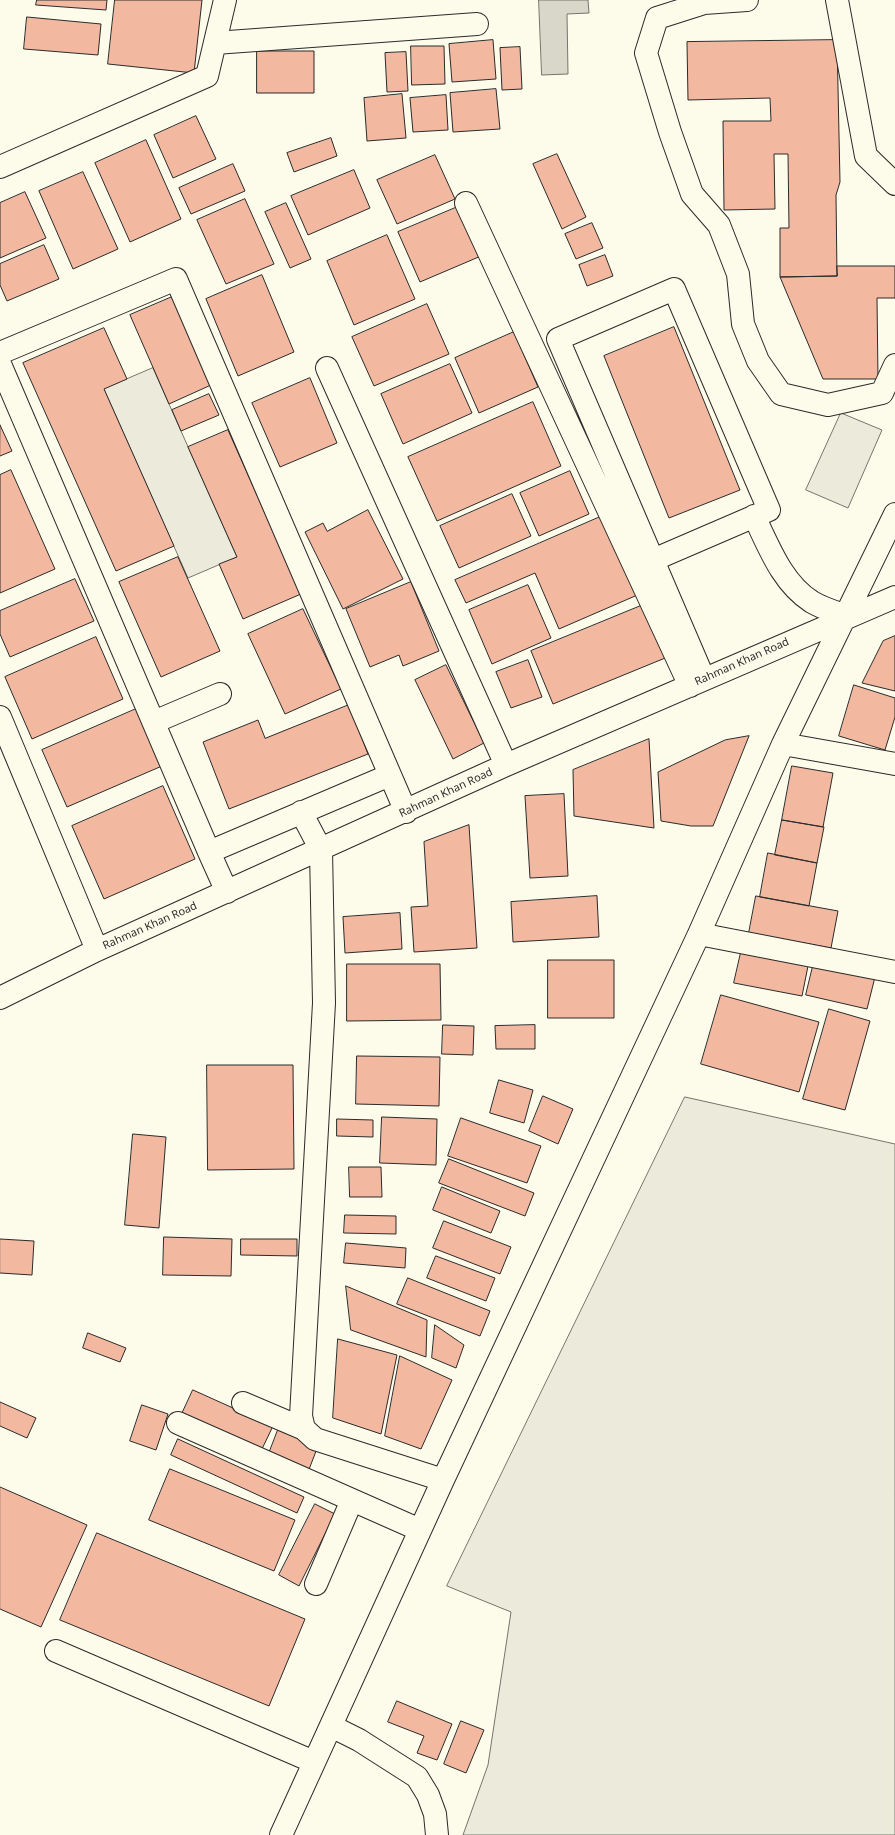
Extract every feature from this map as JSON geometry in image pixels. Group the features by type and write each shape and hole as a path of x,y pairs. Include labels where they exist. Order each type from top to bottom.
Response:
{"street":[{"path":"0,167 207,76 224,0"},
{"path":"747,0 704,3 657,18 646,53 670,132 692,194 719,225 738,274 743,324 749,339 758,361 781,394 828,405 882,393 895,365"},
{"path":"837,0 866,156 895,184"},
{"path":"215,43 477,24"},
{"path":"466,203 697,682"},
{"path":"0,353 176,279 406,812"},
{"path":"653,560 769,510 674,289 558,339 653,560 697,682"},
{"path":"0,364 227,892"},
{"path":"327,368 506,765"},
{"path":"281,1835 443,1480 699,934 783,744 895,514"},
{"path":"754,516 783,573 795,589 813,602 846,616"},
{"name":"Rahman Khan Road","path":"0,998 97,950 406,812 506,765 895,596"},
{"path":"154,722 220,694"},
{"path":"0,717 97,950"},
{"path":"783,744 895,764"},
{"path":"209,852 390,775"},
{"path":"301,812 321,850 324,1003 302,1416 304,1429"},
{"path":"699,934 895,972"},
{"path":"243,1402 304,1429 315,1439 443,1480"},
{"path":"178,1424 420,1530"},
{"path":"316,1584 352,1500"},
{"path":"56,1651 314,1762"},
{"path":"331,1726 359,1740 417,1777 428,1795 435,1814 437,1835"}],"shaded area":[{"path":"539,0 588,0 589,13 567,14 568,74 542,75"},
{"path":"153,368 237,557 188,578 104,389"},
{"path":"841,413 882,430 848,508 806,490"},
{"path":"685,1097 895,1144 895,1835 463,1835 488,1765 511,1612 447,1586"}],"building":[{"path":"37,0 107,0 106,10 36,5"},
{"path":"115,0 202,0 194,73 108,64"},
{"path":"27,17 101,24 98,55 24,49"},
{"path":"493,40 496,79 452,82 449,44"},
{"path":"837,40 840,182 836,195 837,276 780,277 780,228 789,228 788,154 774,154 775,209 724,210 723,121 771,121 770,98 688,100 687,42"},
{"path":"411,46 444,46 445,84 412,85"},
{"path":"520,47 522,89 502,90 500,48"},
{"path":"257,51 314,51 314,93 257,93"},
{"path":"406,52 408,91 387,92 385,53"},
{"path":"496,89 500,129 453,132 450,93"},
{"path":"402,94 406,138 367,141 364,98"},
{"path":"446,95 448,130 413,132 410,98"},
{"path":"196,116 216,159 173,178 154,135"},
{"path":"331,138 337,156 294,172 287,153"},
{"path":"146,140 181,219 130,242 95,163"},
{"path":"557,154 586,217 562,229 533,164"},
{"path":"435,155 455,199 397,224 377,180"},
{"path":"233,164 245,191 191,214 179,188"},
{"path":"354,170 370,208 308,235 291,196"},
{"path":"83,172 118,249 73,269 39,191"},
{"path":"25,192 46,238 0,258 0,203"},
{"path":"245,199 274,264 226,284 197,220"},
{"path":"286,203 311,259 290,268 265,212"},
{"path":"460,206 481,256 420,282 398,232"},
{"path":"592,223 603,248 576,259 565,234"},
{"path":"387,235 415,299 354,325 327,261"},
{"path":"44,245 59,279 7,301 0,285 0,264"},
{"path":"605,255 613,276 587,286 579,265"},
{"path":"837,266 895,266 895,298 877,298 878,379 823,379 780,277 837,276"},
{"path":"262,275 294,352 238,376 206,299"},
{"path":"172,297 211,385 169,404 130,315"},
{"path":"427,304 449,354 374,386 352,337"},
{"path":"674,327 740,490 669,518 604,356"},
{"path":"104,328 127,379 104,389 174,546 116,571 23,363"},
{"path":"514,332 538,387 479,413 455,358"},
{"path":"450,364 472,413 403,444 381,394"},
{"path":"310,378 337,443 280,467 252,403"},
{"path":"209,394 219,415 181,431 172,410"},
{"path":"533,402 561,466 437,521 408,457"},
{"path":"0,425 12,451 0,456"},
{"path":"228,430 301,594 243,619 219,564 237,557 188,447"},
{"path":"11,470 55,569 0,593 0,475"},
{"path":"570,471 589,514 539,536 520,493"},
{"path":"512,494 531,536 459,568 440,526"},
{"path":"368,510 403,579 343,609 305,532 323,523 327,531"},
{"path":"607,514 642,593 559,629 535,573 466,603 455,580"},
{"path":"178,557 220,651 161,677 119,582"},
{"path":"75,579 94,621 10,657 0,634 0,611"},
{"path":"411,582 439,651 403,666 399,655 370,667 346,609"},
{"path":"528,585 551,638 492,664 469,610"},
{"path":"648,603 670,656 553,704 531,651"},
{"path":"303,609 341,689 285,714 248,634"},
{"path":"895,636 895,691 862,683 883,641"},
{"path":"96,637 123,699 32,739 5,677"},
{"path":"528,660 542,697 511,708 496,672"},
{"path":"446,665 484,743 453,759 415,680"},
{"path":"854,685 895,698 895,717 885,750 839,736"},
{"path":"349,705 368,754 229,809 203,742 258,720 265,738"},
{"path":"136,709 162,766 67,807 42,750"},
{"path":"749,736 713,826 691,826 661,821 658,772 725,740"},
{"path":"649,739 654,828 574,816 573,770"},
{"path":"792,766 833,773 823,827 782,820"},
{"path":"163,786 195,859 104,899 72,826"},
{"path":"564,794 568,876 530,878 525,796"},
{"path":"782,820 824,827 817,863 775,855"},
{"path":"469,825 477,948 414,952 411,907 428,906 424,842"},
{"path":"768,853 817,863 809,906 760,897"},
{"path":"597,896 599,937 513,942 511,902"},
{"path":"756,896 838,911 831,948 749,933"},
{"path":"400,913 402,949 345,953 343,917"},
{"path":"742,948 809,961 802,996 734,983"},
{"path":"548,960 614,960 614,1018 548,1018"},
{"path":"814,962 875,977 867,1009 806,995"},
{"path":"347,964 440,964 441,1020 347,1021"},
{"path":"721,995 819,1022 799,1092 701,1064"},
{"path":"829,1009 870,1021 845,1110 803,1099"},
{"path":"443,1025 474,1026 473,1055 442,1054"},
{"path":"535,1025 535,1049 496,1049 495,1026"},
{"path":"357,1056 440,1057 439,1106 356,1104"},
{"path":"207,1065 293,1065 294,1169 208,1170"},
{"path":"499,1080 533,1090 524,1123 490,1113"},
{"path":"543,1096 573,1109 558,1144 529,1131"},
{"path":"382,1117 437,1119 436,1165 380,1163"},
{"path":"461,1118 541,1146 527,1183 448,1156"},
{"path":"337,1119 373,1120 373,1137 337,1136"},
{"path":"133,1134 166,1137 159,1228 125,1225"},
{"path":"449,1159 534,1193 525,1216 439,1183"},
{"path":"349,1167 381,1167 382,1197 350,1197"},
{"path":"442,1187 500,1211 491,1233 433,1210"},
{"path":"345,1215 396,1216 396,1234 344,1233"},
{"path":"444,1221 511,1247 500,1274 433,1248"},
{"path":"164,1237 232,1239 231,1276 163,1275"},
{"path":"0,1239 34,1241 32,1275 0,1273"},
{"path":"241,1239 297,1239 297,1256 241,1255"},
{"path":"346,1243 406,1248 405,1268 344,1263"},
{"path":"436,1256 495,1278 486,1301 427,1278"},
{"path":"408,1278 490,1311 480,1336 397,1304"},
{"path":"346,1286 427,1320 426,1357 351,1330"},
{"path":"435,1325 464,1345 456,1368 432,1358"},
{"path":"88,1333 126,1348 120,1362 83,1348"},
{"path":"338,1339 397,1355 381,1434 333,1418"},
{"path":"400,1356 452,1380 421,1449 385,1436"},
{"path":"193,1390 273,1426 261,1451 181,1416"},
{"path":"0,1402 36,1418 27,1438 0,1426"},
{"path":"142,1405 168,1414 156,1450 130,1441"},
{"path":"278,1430 318,1446 308,1472 268,1456"},
{"path":"178,1439 304,1497 297,1513 171,1455"},
{"path":"170,1469 295,1520 274,1571 149,1520"},
{"path":"0,1487 87,1525 41,1627 0,1609"},
{"path":"315,1504 335,1514 299,1586 279,1575"},
{"path":"97,1533 305,1619 269,1706 60,1620"},
{"path":"397,1701 452,1724 437,1760 417,1753 424,1736 388,1722"},
{"path":"461,1721 484,1730 466,1773 444,1764"}]}
